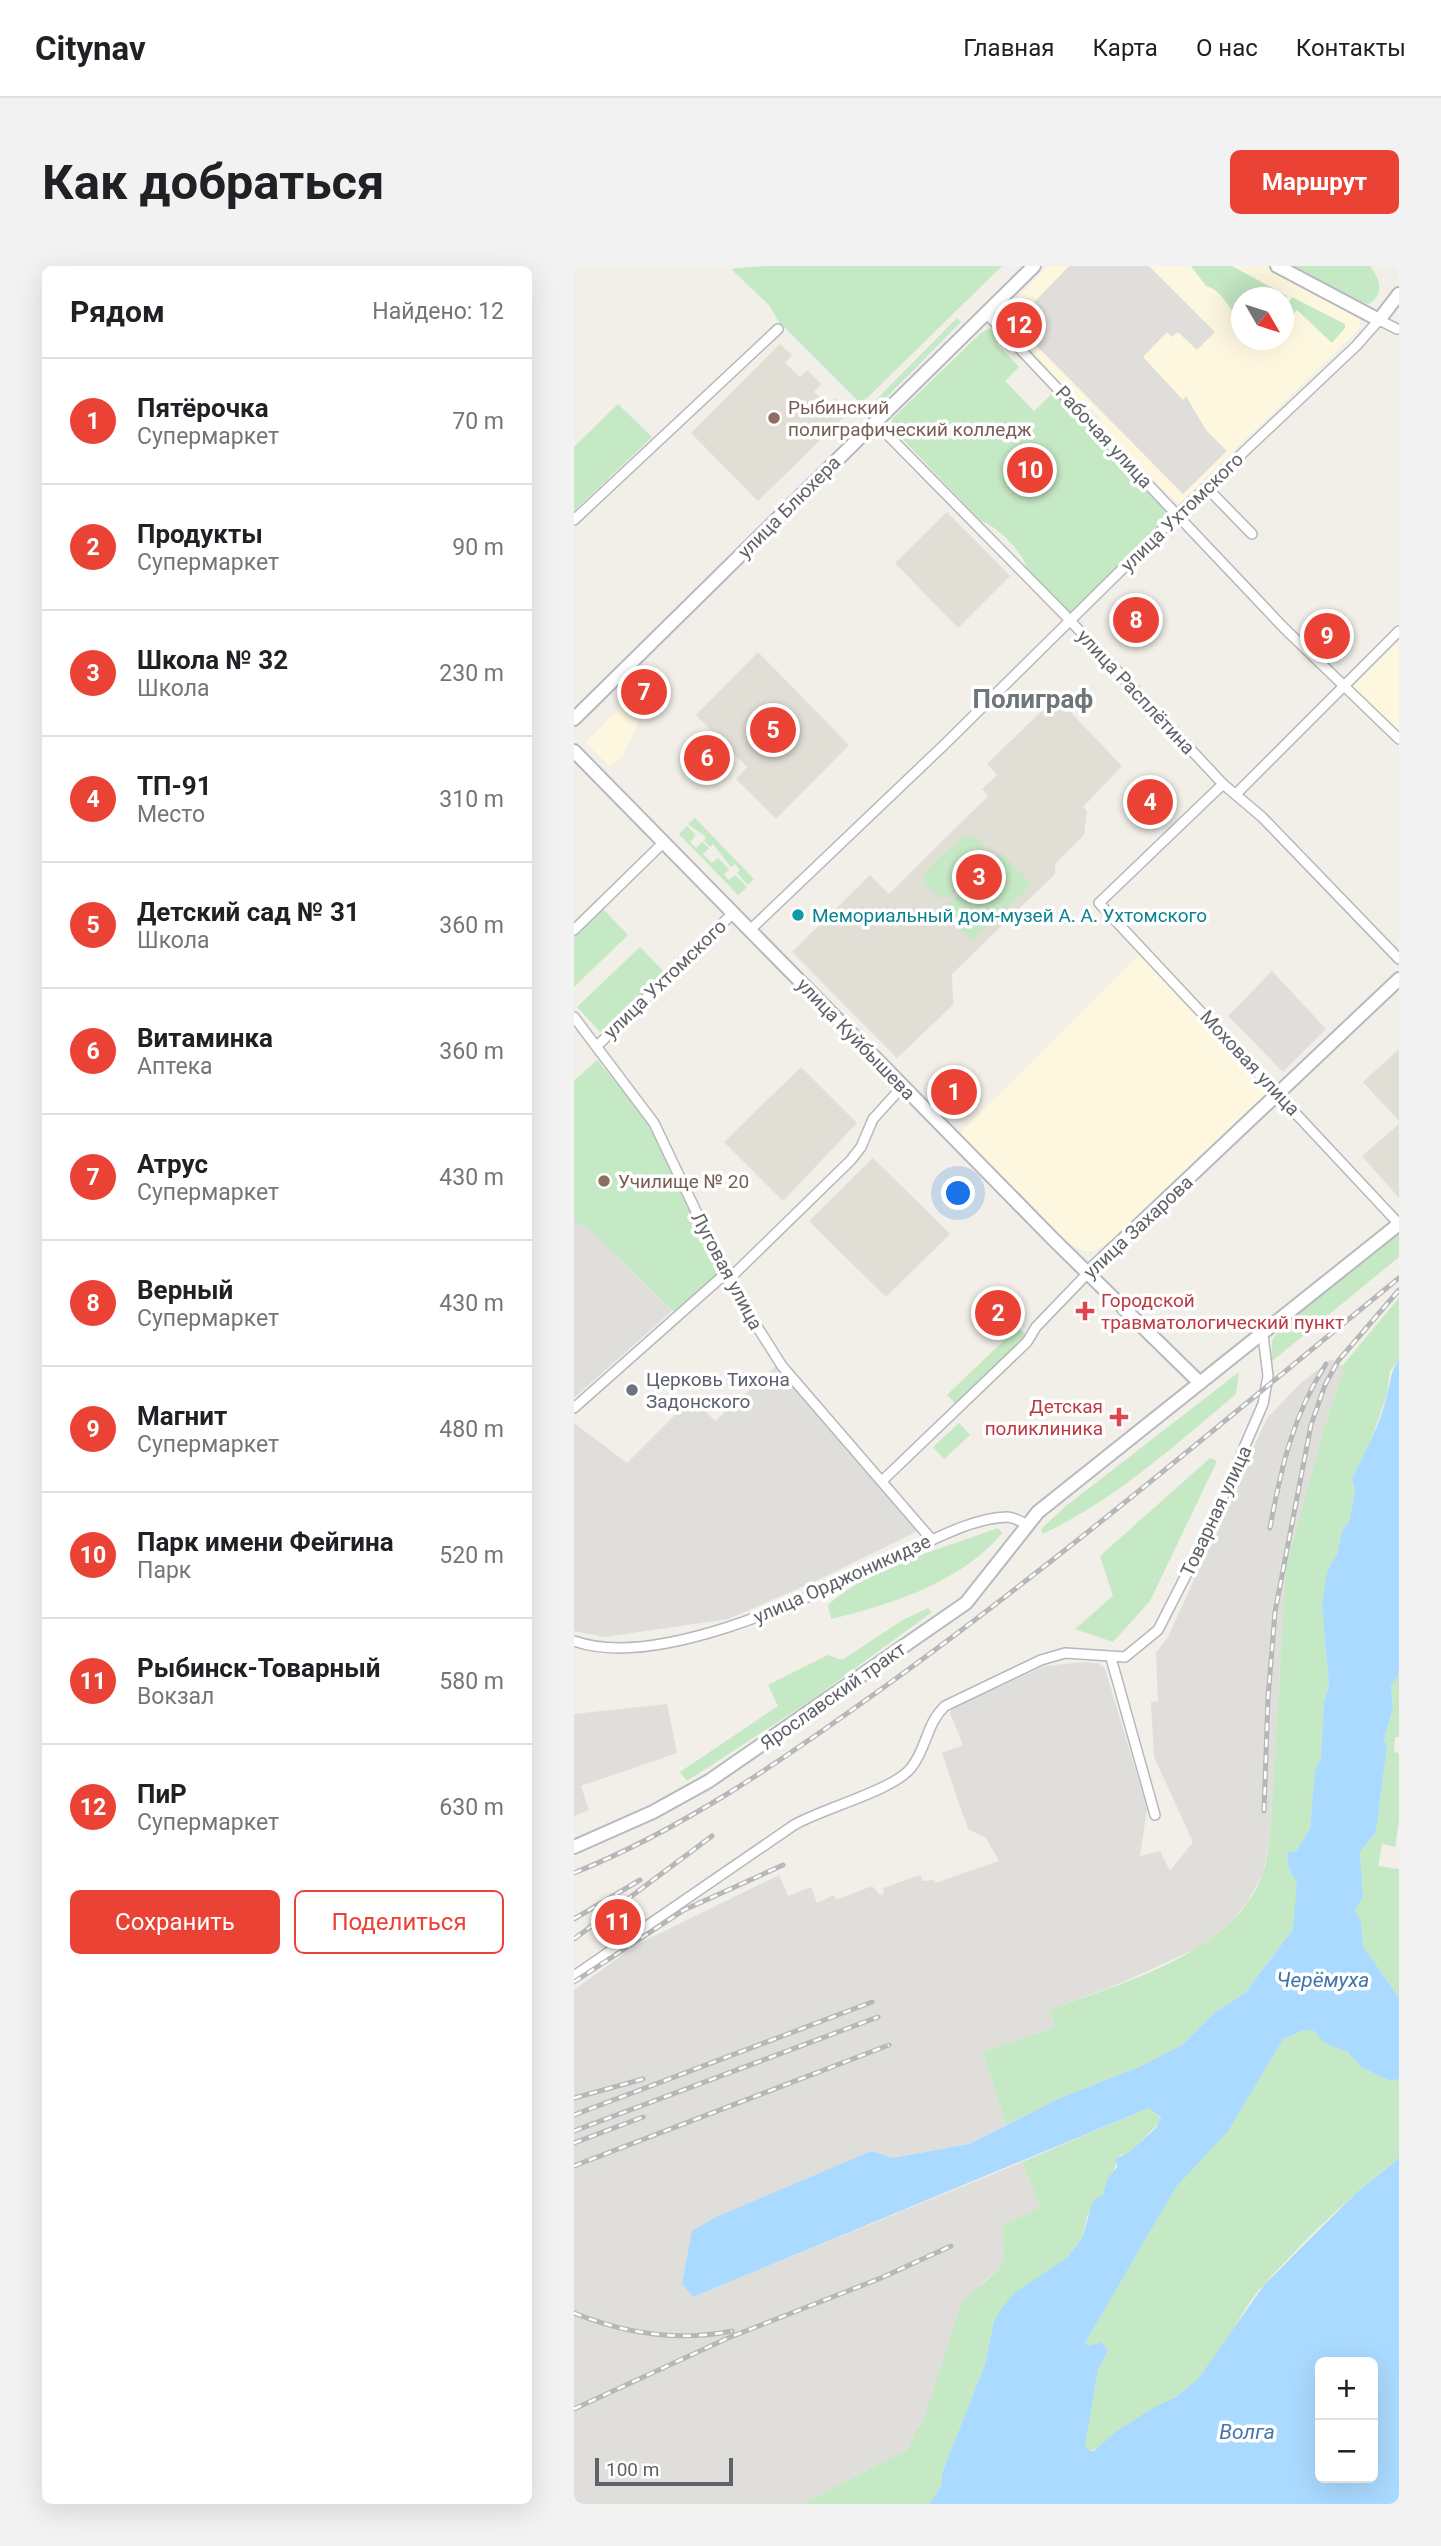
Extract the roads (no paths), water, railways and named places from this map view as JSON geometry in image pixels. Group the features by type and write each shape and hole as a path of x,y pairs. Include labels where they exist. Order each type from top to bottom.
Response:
{"street":[{"name":"улица Блюхера","path":"574,719 1034,266"},
{"path":"1277,266 1397,329"},
{"name":"улица Ухтомского","path":"750,930 945,744 1177,515 1356,346 1399,294"},
{"name":"Рабочая улица","path":"986,313 1293,636 1399,739"},
{"path":"574,520 778,329"},
{"name":"улица Расплётина","path":"875,422 1223,784 1237,793 1399,959"},
{"path":"1206,488 1251,534"},
{"path":"1237,793 1399,631"},
{"name":"улица Куйбышева","path":"574,751 1088,1273 1200,1383"},
{"name":"Моховая улица","path":"1223,784 1099,903 1399,1224"},
{"path":"574,930 664,842"},
{"name":"улица Ухтомского","path":"597,1046 733,913"},
{"name":"улица Захарова","path":"882,1481 1027,1342 1036,1327 1088,1273 1399,979"},
{"name":"Луговая улица","path":"574,1017 654,1123 749,1318 791,1378 932,1540"},
{"path":"574,1408 727,1277 851,1160 861,1147 873,1119 903,1086"},
{"path":"1200,1383 1399,1224"},
{"name":"Товарная улица","path":"1111,1658 1125,1657 1158,1630 1204,1540 1266,1393 1267,1356 1263,1335"},
{"name":"Ярославский тракт","path":"574,1847 653,1812 709,1781 966,1603 1026,1524 1200,1383"},
{"name":"улица Орджоникидзе","path":"574,1641 610,1649 632,1647 730,1626 771,1613 932,1540 990,1519 1010,1516 1026,1524"},
{"path":"574,1976 794,1825 818,1811 899,1779 911,1768 933,1717 945,1706 1041,1660 1065,1653 1111,1658 1155,1815"}],"water":[{"name":"Черёмуха","path":"1399,1359 1399,1666 1398,1676 1391,1685 1393,1708 1384,1740 1387,1746 1376,1832 1360,1852 1363,1897 1355,1911 1361,1921 1363,1946 1399,1998 1399,2079 1390,2081 1361,2067 1348,2052 1324,2043 1314,2031 1305,2030 1283,2039 1228,2131 1176,2187 1085,2343 1089,2346 1101,2342 1108,2350 1098,2370 1085,2445 1089,2451 1094,2451 1117,2431 1176,2397 1199,2378 1264,2285 1356,2193 1399,2158 1399,2504 929,2504 942,2485 942,2473 985,2364 993,2325 999,2312 1014,2293 1067,2258 1082,2238 1093,2201 1103,2195 1108,2178 1117,2167 1116,2158 1127,2154 1156,2128 1161,2118 1149,2108 693,2297 682,2283 692,2231 716,2217 872,2151 892,2158 969,2144 1058,2099 1139,2067 1182,2045 1214,2013 1245,1993 1293,1929 1297,1882 1289,1868 1288,1852 1296,1851 1310,1829 1315,1769 1321,1758 1324,1701 1329,1686 1322,1606 1326,1578 1337,1555 1342,1531 1349,1521 1355,1490 1352,1478 1377,1427 1392,1372"}],"railway":[{"path":"574,1873 653,1836 729,1793 802,1745 941,1646 1205,1438 1399,1278"},
{"path":"1264,1811 1268,1698 1275,1612 1311,1425 1325,1385 1338,1361 1399,1290"},
{"path":"1270,1528 1279,1484 1297,1422 1326,1364"},
{"path":"574,1939 712,1836"},
{"path":"574,1982 684,1910 783,1865"},
{"path":"574,1919 640,1880"},
{"path":"574,2115 872,2002"},
{"path":"574,2131 878,2017"},
{"path":"574,2166 889,2045"},
{"path":"574,2098 643,2079"},
{"path":"574,2143 643,2117"},
{"path":"574,2409 728,2338 881,2278 951,2246"},
{"path":"574,2313 612,2326 652,2334 692,2336 732,2331"}],"place":[{"name":"ПиР","path":"1019,325"},
{"name":"Рыбинский полиграфический колледж","path":"774,418"},
{"name":"Парк имени Фейгина","path":"1030,470"},
{"name":"Верный","path":"1136,620"},
{"name":"Магнит","path":"1327,636"},
{"name":"Атрус","path":"644,692"},
{"name":"Детский сад № 31","path":"773,730"},
{"name":"Витаминка","path":"707,758"},
{"name":"ТП-91","path":"1150,802"},
{"name":"Школа № 32","path":"979,877"},
{"name":"Мемориальный дом-музей А. А. Ухтомского","path":"798,915"},
{"name":"Пятёрочка","path":"954,1092"},
{"name":"Училище № 20","path":"604,1181"},
{"name":"Городской травматологический пункт","path":"1085,1311"},
{"name":"Продукты","path":"998,1313"},
{"name":"Церковь Тихона Задонского","path":"632,1390"},
{"name":"Детская поликлиника","path":"1119,1417"},
{"name":"Рыбинск-Товарный","path":"618,1922"}],"district":[{"name":"Полиграф","path":"1033,699"}],"water label":[{"name":"Волга","path":"1247,2432"}]}
